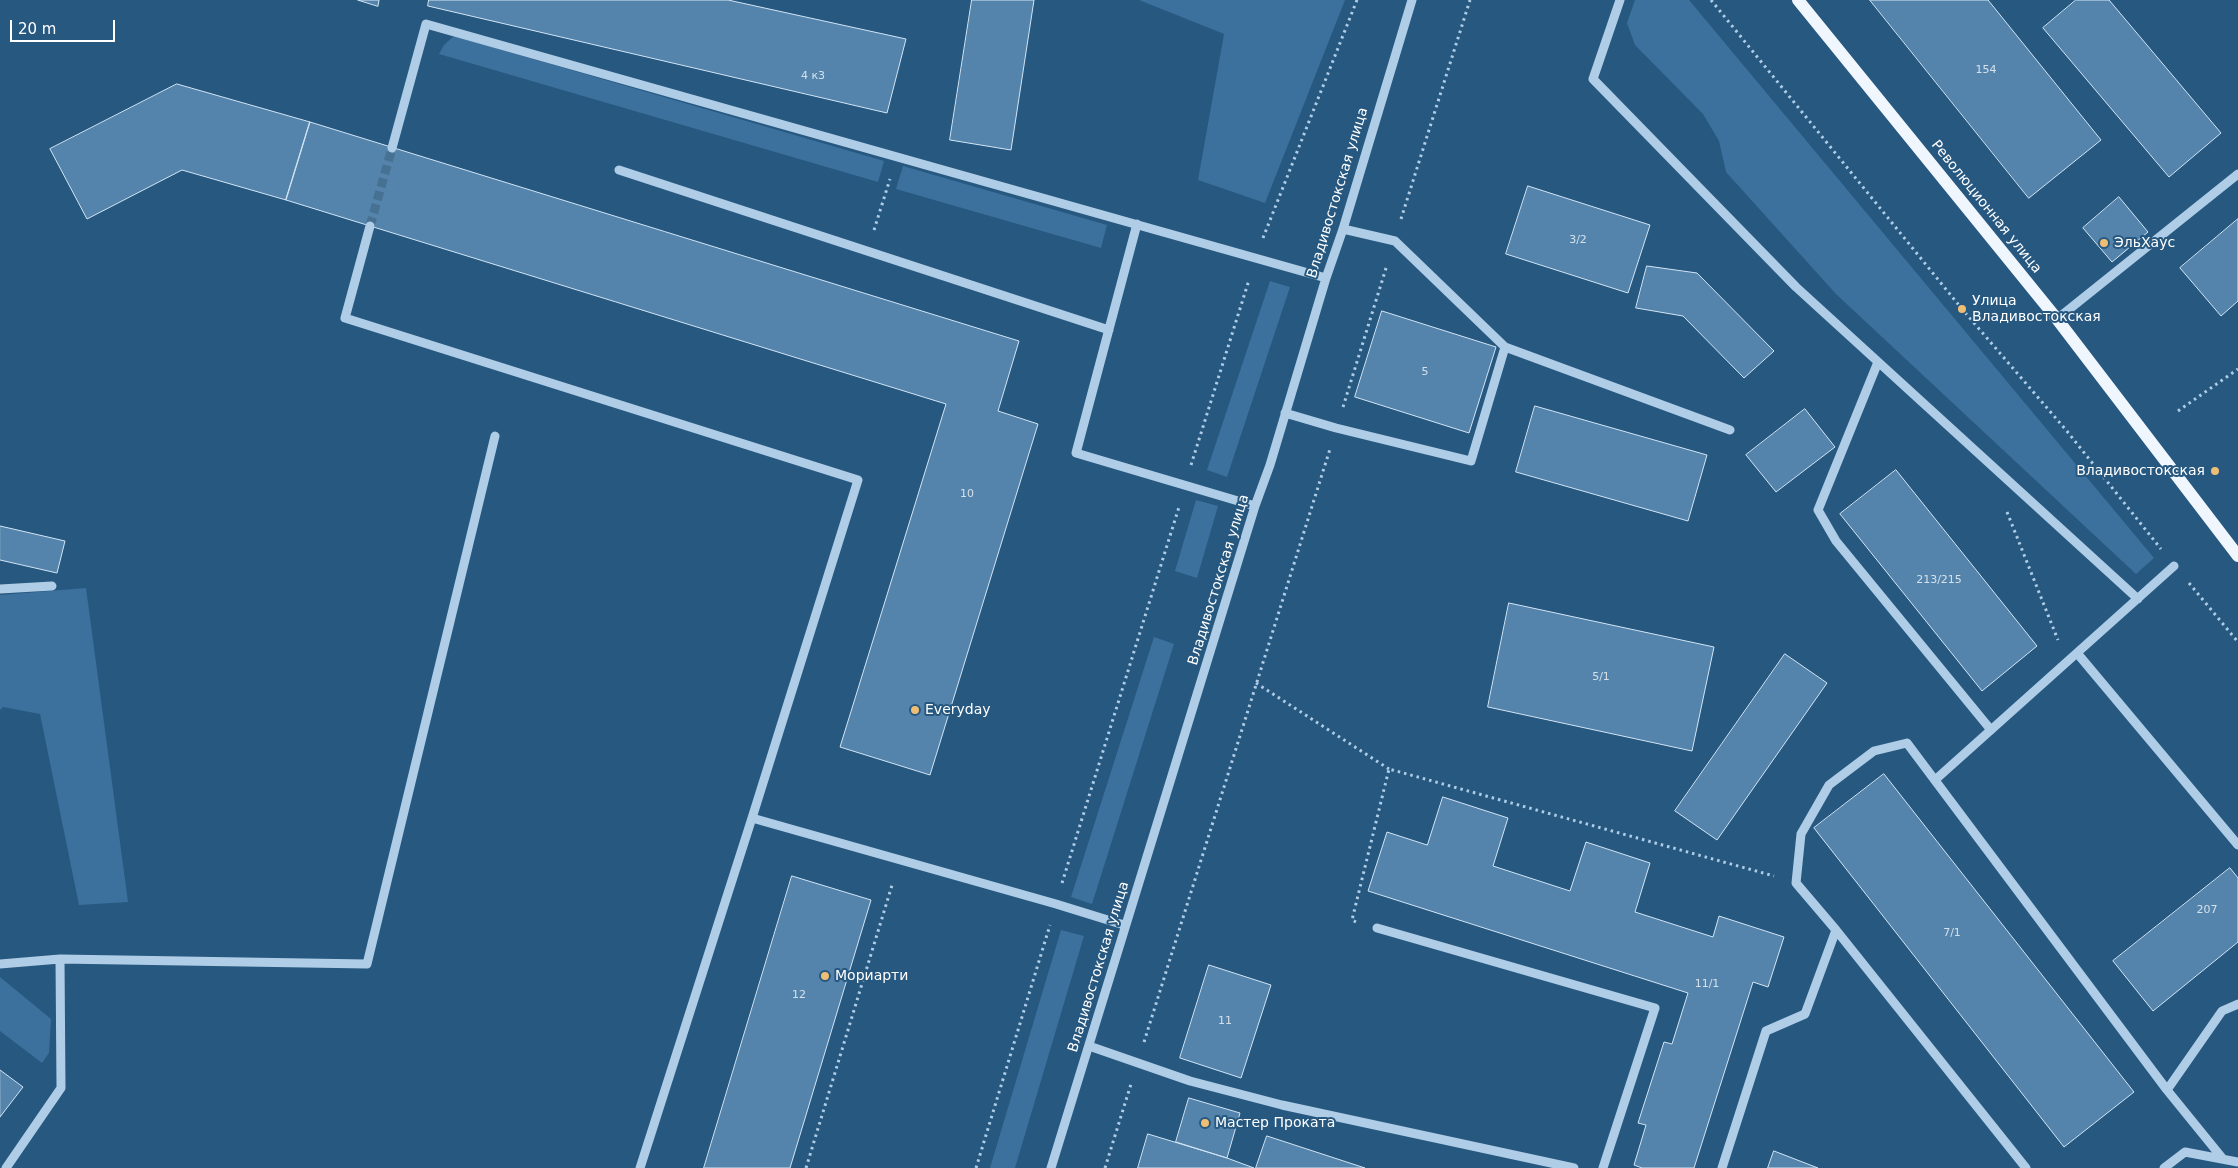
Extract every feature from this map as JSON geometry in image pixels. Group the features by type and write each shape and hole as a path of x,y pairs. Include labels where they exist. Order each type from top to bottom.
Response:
{"main road":[{"name":"Революционная улица","path":"1798,0 2057,320 2238,556"}],"street":[{"name":"Владивостокская улица","path":"1051,1168 1090,1046 1124,926 1255,506 1270,466 1412,0"},
{"path":"1620,0 1593,79 1796,287 2138,599"},
{"path":"392,148 426,24 1326,278"},
{"path":"619,170 1109,330"},
{"path":"2057,320 2238,174"},
{"path":"1137,224 1076,453 1255,506"},
{"path":"370,226 345,318 858,480 640,1168"},
{"path":"1343,229 1395,241 1505,347 1730,430"},
{"path":"1285,413 1336,428 1471,461 1505,347"},
{"path":"1878,362 1818,510 1836,541 1991,730"},
{"path":"0,964 60,959 367,964 495,436"},
{"path":"1935,780 2174,566"},
{"path":"0,589 52,586"},
{"path":"2077,653 2238,845"},
{"path":"2026,1168 1836,930 1796,883 1800,834 1829,785 1874,751 1907,743 2167,1090 2222,1159"},
{"path":"752,818 1056,904 1124,926"},
{"path":"1377,928 1654,1008 1604,1168"},
{"path":"1722,1168 1766,1031 1805,1014 1836,930"},
{"path":"6,1168 61,1088 60,959"},
{"path":"2167,1090 2222,1011 2238,1004"},
{"path":"1090,1046 1190,1080 1282,1105 1574,1168"},
{"path":"2164,1168 2185,1152 2238,1162"}],"path":[{"path":"976,1168 1256,257 1357,0"},
{"path":"1105,1168 1470,0"},
{"path":"1711,0 1962,309 2066,430 2174,566 2238,642"},
{"path":"868,251 884,198"},
{"path":"2178,411 2238,369"},
{"path":"2005,478 2001,497 2067,662"},
{"path":"1256,684 1389,769 1796,883"},
{"path":"1377,928 1352,920 1389,769"},
{"path":"806,1168 900,860"}],"shaded area":[{"path":"1139,0 1345,0 1265,203 1198,180 1224,34"},
{"path":"1635,0 1689,0 2154,558 2136,574 1836,294 1726,172 1719,141 1703,114 1635,45 1627,23"},
{"path":"454,36 884,161 878,182 439,54 444,45"},
{"path":"903,166 1107,225 1101,248 896,189"},
{"path":"1270,281 1290,287 1227,477 1207,470"},
{"path":"1196,500 1218,506 1197,578 1175,571"},
{"path":"86,588 128,902 79,905 40,714 3,707 0,710 0,595"},
{"path":"1154,637 1174,644 1092,904 1071,897"},
{"path":"1061,930 1084,936 1015,1168 990,1168"},
{"path":"0,977 51,1019 49,1053 42,1063 0,1031"}],"building":[{"path":"358,0 379,0 378,6"},
{"path":"429,0 728,0 906,39 887,113 428,6"},
{"path":"972,0 1034,0 1011,150 950,140"},
{"path":"1870,0 1988,0 2101,140 2029,198"},
{"path":"2076,0 2109,0 2221,133 2169,177 2043,28"},
{"path":"177,84 310,122 286,200 182,170 87,219 50,149"},
{"path":"310,122 1019,341 998,411 1038,424 930,775 840,747 946,404 286,200"},
{"path":"1528,186 1650,225 1628,293 1506,254"},
{"path":"2119,197 2148,232 2112,262 2083,228"},
{"path":"2238,219 2238,301 2221,316 2180,268"},
{"path":"1647,266 1697,273 1774,351 1744,378 1683,316 1636,308"},
{"path":"1382,311 1496,347 1469,433 1355,397"},
{"path":"1535,406 1707,455 1688,521 1516,472"},
{"path":"1805,409 1835,447 1776,492 1746,455"},
{"path":"1896,470 2037,646 1982,691 1840,514"},
{"path":"0,526 65,541 57,573 0,560"},
{"path":"1509,603 1714,647 1692,751 1488,707"},
{"path":"1785,654 1827,683 1717,840 1675,811"},
{"path":"1884,774 2134,1092 2064,1147 1814,828"},
{"path":"1443,797 1508,818 1493,866 1570,891 1586,842 1650,863 1635,912 1713,937 1719,916 1784,937 1768,987 1753,982 1694,1168 1642,1168 1634,1165 1646,1125 1638,1123 1664,1042 1672,1044 1688,993 1368,891 1387,832 1427,845"},
{"path":"2230,868 2238,878 2238,942 2153,1011 2113,961"},
{"path":"792,876 871,900 790,1168 704,1168"},
{"path":"1209,965 1271,985 1241,1078 1180,1058"},
{"path":"0,1070 23,1087 0,1117"},
{"path":"1189,1098 1240,1113 1227,1158 1176,1142"},
{"path":"1148,1134 1227,1158 1254,1168 1138,1168"},
{"path":"1267,1136 1365,1168 1256,1168"},
{"path":"1774,1151 1818,1168 1768,1168"}],"tunnel":[{"path":"370,226 392,148"}],"place":[{"name":"ЭльХаус","path":"2104,243"},
{"name":"Улица Владивостокская","path":"1962,309"},
{"name":"Владивостокская","path":"2215,471"},
{"name":"Everyday","path":"915,710"},
{"name":"Мориарти","path":"825,976"},
{"name":"Мастер Проката","path":"1205,1123"}]}
